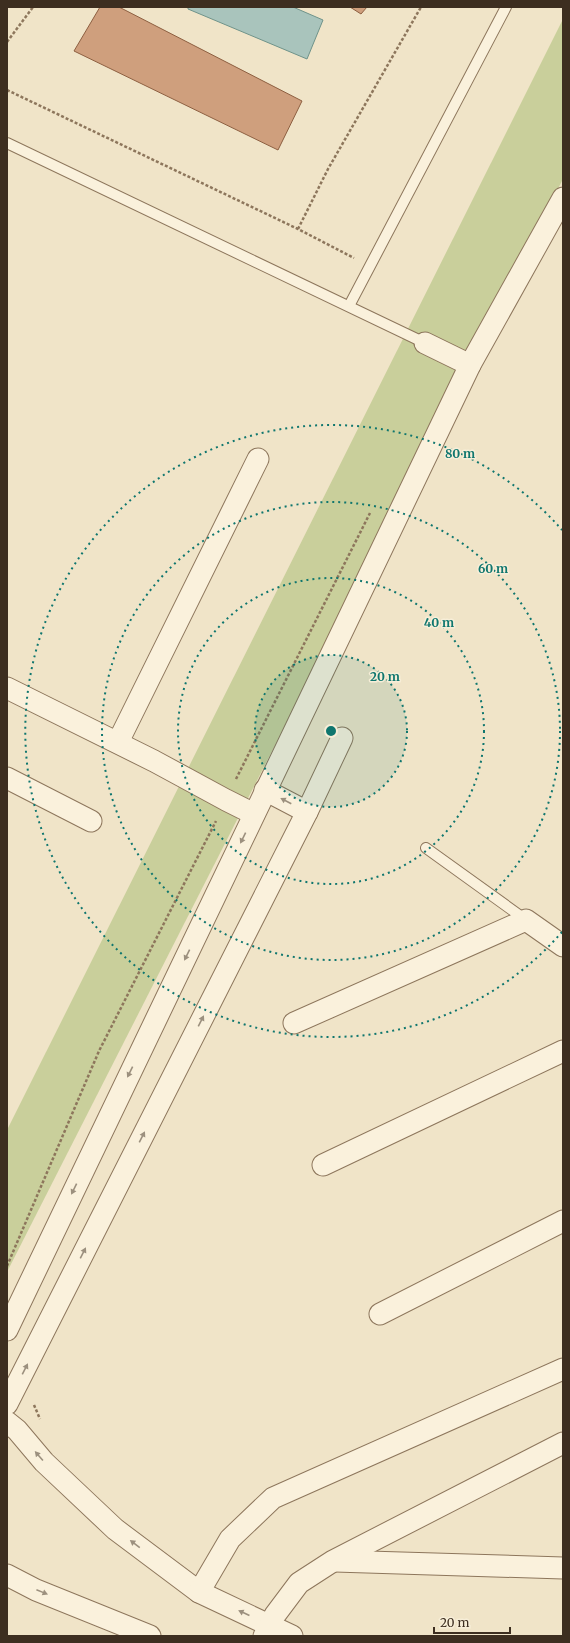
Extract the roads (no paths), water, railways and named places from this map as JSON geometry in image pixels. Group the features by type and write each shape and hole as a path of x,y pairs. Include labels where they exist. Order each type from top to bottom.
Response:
{"street":[{"path":"7,1330 470,365 562,202"},
{"path":"425,343 470,365"},
{"path":"118,742 258,459"},
{"path":"7,688 118,742 254,814"},
{"path":"7,1404 307,812 342,738"},
{"path":"7,778 91,822"},
{"path":"265,790 307,812"},
{"path":"294,1024 526,920 563,946"},
{"path":"323,1165 563,1051"},
{"path":"380,1314 563,1221"},
{"path":"199,1592 230,1539 273,1498 563,1369"},
{"path":"7,1422 17,1430 44,1462 115,1529 199,1592 267,1631 292,1636"},
{"path":"267,1631 275,1615 299,1583 333,1560 563,1443"},
{"path":"333,1560 563,1568"},
{"path":"7,1575 36,1590 150,1636"}],"lane":[{"path":"349,306 369,265 506,7"},
{"path":"7,143 425,343"},
{"path":"426,848 526,920"}],"water":[{"path":"188,7 293,7 323,20 307,59 188,9"}]}
